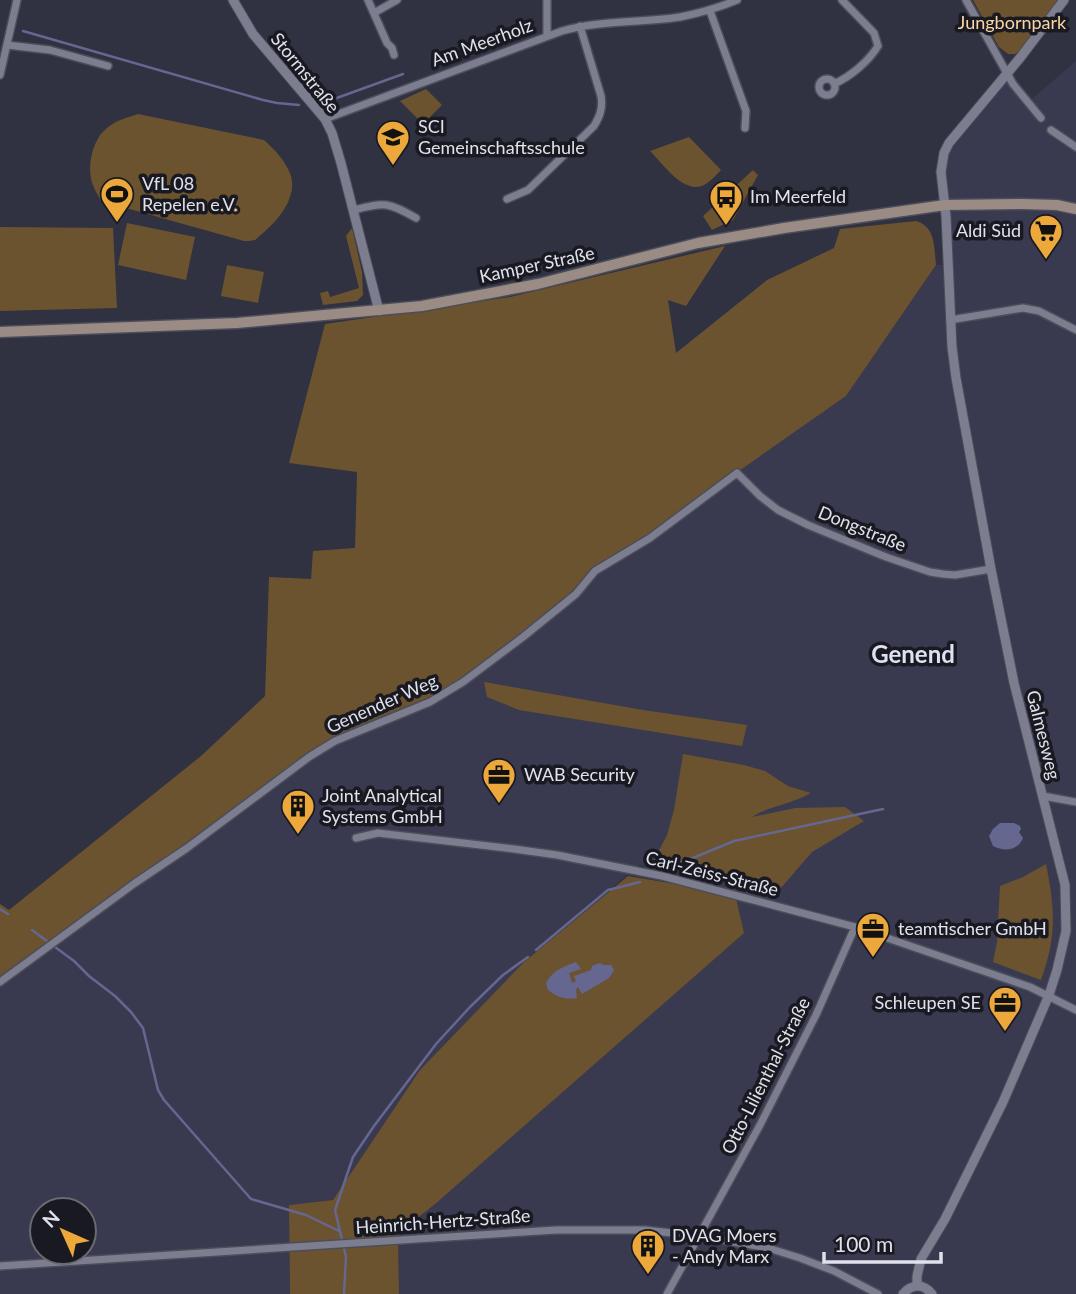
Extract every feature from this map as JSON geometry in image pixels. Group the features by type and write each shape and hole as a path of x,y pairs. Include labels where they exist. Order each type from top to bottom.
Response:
{"main road":[{"name":"Kamper Straße","path":"0,332 237,323 379,311 422,306 538,284 740,235 944,205 1057,205 1076,209"}],"street":[{"path":"0,75 17,0"},
{"name":"Stormstraße","path":"233,0 253,34 325,119 341,163 379,311"},
{"path":"368,0 394,55"},
{"path":"374,13 397,0"},
{"path":"547,0 547,36"},
{"name":"Am Meerholz","path":"325,119 580,26 678,17 710,11 737,0"},
{"path":"834,84 847,78 878,46 874,33 842,0"},
{"path":"966,0 1013,84 1041,118"},
{"path":"944,205 941,172 945,148 1008,73 1064,0"},
{"path":"710,11 746,111 745,128"},
{"path":"507,199 528,190 598,120 603,106 580,26"},
{"path":"7,45 50,51 108,66"},
{"path":"1051,130 1076,147"},
{"path":"354,210 379,204 389,205 398,207 416,218"},
{"name":"Galmesweg","path":"917,1286 921,1259 945,1219 1003,1102 1049,995 1066,931 1065,885 1020,712 956,378 944,205"},
{"path":"950,320 1023,308 1039,311 1076,330"},
{"name":"Dongstraße","path":"737,472 778,510 886,558 943,574 955,575 991,569"},
{"name":"Genender Weg","path":"0,982 309,757 335,741 430,702 463,682 576,594 595,571 650,538 737,472"},
{"path":"1043,796 1076,802"},
{"name":"Carl-Zeiss-Straße","path":"356,838 378,833 557,855 662,876 855,927 1030,987 1076,1010"},
{"name":"Otto-Lilienthal-Straße","path":"667,1294 760,1125 816,1015 855,927"},
{"name":"Heinrich-Hertz-Straße","path":"0,1266 556,1230 645,1230 768,1248 834,1270 878,1294"},
{"path":"903,1294 917,1286 924,1287 932,1294"}],"shaded area":[{"path":"1076,61 1076,1294 399,1294 398,1233 434,1205 735,894 675,873 639,865 524,962 420,1070 333,1200 289,1205 290,1294 0,1294 0,982 332,745 426,709 465,683 595,571 846,396 936,265 949,265 943,178 945,151 1004,79 1026,104"}],"green space":[{"name":"Jungbornpark","path":"973,0 1060,0 1021,50 1008,54 999,47"},
{"path":"426,89 442,105 423,124 400,101"},
{"path":"138,114 264,140 283,161 291,176 289,200 280,215 255,240 244,241 101,201 90,171 94,147 110,125"},
{"path":"689,137 721,170 706,184 696,187 674,177 650,151"},
{"path":"753,170 758,175 733,220 712,230 703,216"},
{"path":"916,221 931,233 936,265 846,396 716,487 650,538 595,571 576,594 523,637 430,702 335,741 0,981 0,904 9,910 201,756 265,696 269,577 311,579 313,551 355,548 357,472 289,463 325,324 510,297 725,246 686,306 668,300 676,353 767,280 834,248 840,229"},
{"path":"127,223 195,237 186,280 118,265"},
{"path":"0,227 113,228 117,308 0,311"},
{"path":"352,228 362,272 363,295 357,301 323,305 320,293 328,291 330,297 359,288 346,236"},
{"path":"227,265 264,272 258,303 221,296"},
{"path":"484,682 747,725 742,746 519,710 487,697"},
{"path":"683,754 765,771 788,786 811,793 752,817 795,808 845,807 864,821 812,852 774,896 685,872 651,866 667,835"},
{"path":"1046,864 1053,922 1050,950 1041,980 993,962 997,942 1000,886"},
{"path":"628,876 735,894 744,933 434,1205 398,1233 399,1294 290,1294 289,1205 333,1200 420,1070 524,962"}],"water":[{"path":"1000,823 1020,826 1019,832 1023,838 1018,846 1006,850 993,846 989,836"},
{"path":"576,962 581,969 569,973 572,983 576,981 574,976 591,970 592,966 600,963 611,965 614,970 609,978 582,994 578,987 577,998 568,999 548,990 546,983 555,972"}],"waterway":[{"path":"23,31 263,100 299,105"},
{"path":"334,99 403,74"},
{"path":"671,867 734,841 883,809"},
{"path":"536,950 608,890 640,882"},
{"path":"0,909 8,914"},
{"path":"32,930 74,961 131,1012 143,1028 158,1090 164,1100 251,1199 306,1215 339,1231"},
{"path":"344,1294 346,1257 335,1210 353,1157 436,1044 503,975 528,957"}],"place":[{"name":"SCI Gemeinschaftsschule","path":"393,167"},
{"name":"VfL 08 Repelen e.V.","path":"117,224"},
{"name":"Im Meerfeld","path":"726,227"},
{"name":"Aldi Süd","path":"1046,261"},
{"name":"WAB Security","path":"499,805"},
{"name":"Joint Analytical Systems GmbH","path":"298,836"},
{"name":"teamtischer GmbH","path":"873,959"},
{"name":"Schleupen SE","path":"1005,1033"},
{"name":"DVAG Moers - Andy Marx","path":"648,1276"}],"district":[{"name":"Genend","path":"913,655"}]}
